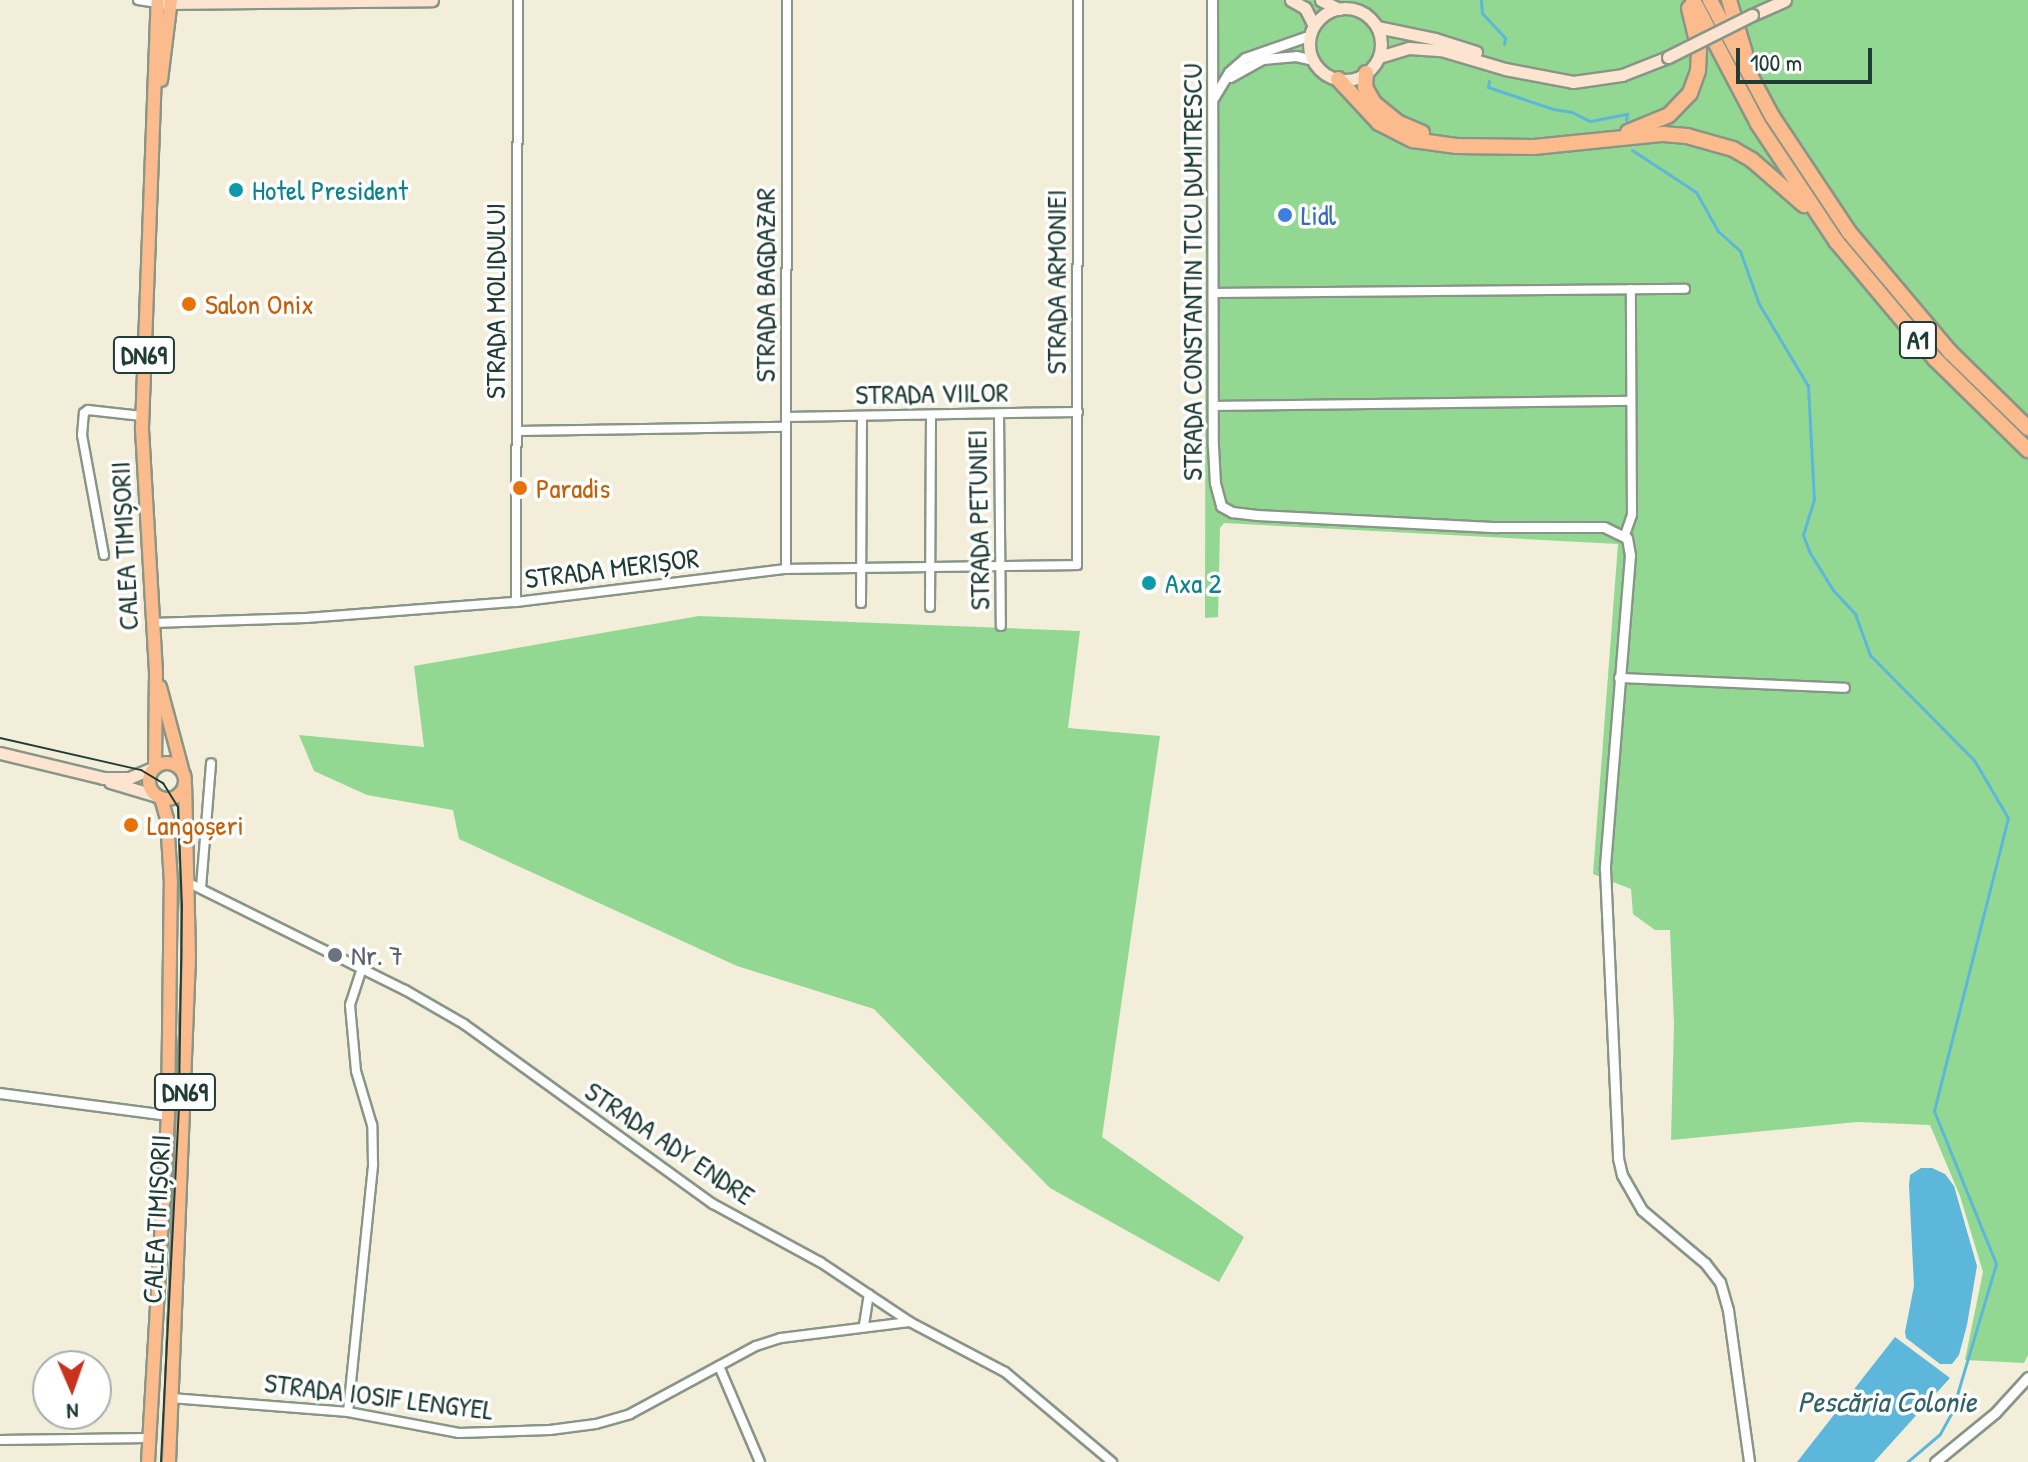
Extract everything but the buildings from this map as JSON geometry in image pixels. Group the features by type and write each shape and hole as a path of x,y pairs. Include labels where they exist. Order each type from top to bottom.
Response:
{"highway":[{"path":"1593,141 1659,121 1679,107 1690,93 1698,71 1699,50 1690,0"},
{"name":"A1","path":"1690,0 1758,124 1821,220 1928,352 2028,450"},
{"name":"A1","path":"1710,0 1761,97 1812,180 1865,254 1955,358 2028,428"},
{"path":"1729,0 1761,97"},
{"path":"1366,73 1365,87 1370,98 1408,128 1435,136 1501,145"},
{"path":"1338,79 1379,123 1404,137 1433,144 1560,146 1663,134 1708,140 1752,160 1821,220"}],"main road":[{"path":"164,2 432,0"},
{"path":"1291,0 1305,8 1312,30 1313,60 1326,74 1338,79 1353,79 1366,73 1379,57 1381,42 1377,27 1365,14 1339,9 1321,0"},
{"path":"1379,57 1409,48 1441,50 1558,81 1591,81 1622,75 1668,57 1785,0"},
{"name":"CALEA TIMIȘORII","path":"155,767 156,672 142,416 153,142 164,2"},
{"path":"1312,30 1328,13 1339,9"},
{"path":"1377,27 1458,45 1520,71"},
{"name":"CALEA TIMIȘORII","path":"156,672 182,769"},
{"path":"0,753 103,778 159,797 175,798 185,786"},
{"path":"103,778 129,778 168,762 182,769"},
{"name":"DN69","path":"155,767 149,784 159,797"},
{"name":"DN69","path":"182,769 185,786"},
{"name":"CALEA TIMIȘORII","path":"169,1462 195,886 185,786"},
{"name":"CALEA TIMIȘORII","path":"148,1462 168,1115 171,883 167,819 159,797"}],"street":[{"path":"138,0 164,2"},
{"name":"STRADA MOLIDULUI","path":"516,602 518,0"},
{"name":"STRADA BAGDAZAR","path":"786,569 787,0"},
{"name":"STRADA ARMONIEI","path":"1077,565 1078,0"},
{"name":"STRADA CONSTANTIN TICU DUMITRESCU","path":"1212,0 1214,406 1216,496 1221,506 1232,512 1497,527 1604,527 1625,535"},
{"path":"1225,82 1229,72 1245,58 1312,30"},
{"path":"1213,97 1225,82 1248,64 1263,59 1296,56 1313,60"},
{"path":"1631,289 1632,515 1625,535 1630,555 1605,869 1618,1158 1622,1175 1642,1210 1705,1263 1720,1282 1728,1310 1749,1462"},
{"path":"1215,293 1685,289"},
{"path":"1214,406 1631,401"},
{"name":"CALEA TIMIȘORII","path":"104,555 84,449 84,413 88,410 142,416"},
{"name":"STRADA VIILOR","path":"518,431 786,422 862,416 1078,412"},
{"name":"STRADA PETUNIEI","path":"999,414 1001,626"},
{"path":"930,607 931,415"},
{"path":"861,603 862,416"},
{"name":"STRADA MERIȘOR","path":"152,623 290,619 516,602 786,569 1077,565"},
{"path":"1619,678 1845,688"},
{"path":"195,886 211,763"},
{"name":"STRADA ADY ENDRE","path":"195,886 362,968 464,1024 701,1196 869,1294 910,1322 1005,1372 1112,1462"},
{"path":"348,1412 373,1164 372,1125 356,1071 350,1005 362,968"},
{"path":"0,1093 168,1115"},
{"path":"864,1325 869,1294"},
{"name":"STRADA IOSIF LENGYEL","path":"171,1398 348,1412 459,1433 550,1430 596,1424 630,1414 756,1346 781,1338 864,1325 910,1322"},
{"path":"719,1366 760,1462"},
{"path":"1935,1462 1995,1413 2028,1377"},
{"path":"0,1440 149,1438"}],"green space":[{"path":"1206,0 2028,0 2028,1355 2024,1363 1965,1360 1983,1272 1960,1196 1930,1125 1857,1122 1671,1140 1674,1024 1670,930 1655,930 1633,914 1631,889 1593,874 1618,544 1224,523 1220,528 1218,617 1205,618"},
{"path":"699,616 1080,631 1068,728 1160,736 1102,1137 1244,1237 1219,1282 1050,1188 874,1009 737,966 459,839 453,810 367,795 314,771 299,735 424,747 414,666"}],"water":[{"path":"1921,1168 1932,1168 1945,1174 1954,1186 1977,1266 1967,1325 1959,1355 1952,1364 1940,1364 1906,1338 1905,1332 1914,1286 1909,1185 1910,1175"},
{"name":"Pescăria Colonie","path":"1895,1337 1950,1378 1874,1462 1797,1462"}],"waterway":[{"path":"1481,0 1482,13 1505,38 1504,44"},
{"path":"1489,81 1488,87 1553,109 1572,112 1590,121 1627,114 1626,120"},
{"path":"1632,150 1696,192 1718,231 1740,251 1759,304 1808,386 1814,499 1803,535 1810,553 1833,590 1855,614 1870,655 1974,760 2008,818 1934,1111 1996,1264 1952,1412 1940,1434 1907,1462"}],"tram line":[{"path":"0,738 141,770 163,783 178,807 182,906 179,1106 161,1462"}],"place":[{"name":"Hotel President","path":"236,190"},
{"name":"Lidl","path":"1285,215"},
{"name":"Salon Onix","path":"189,304"},
{"name":"Paradis","path":"520,488"},
{"name":"Axa 2","path":"1149,583"},
{"name":"Langoșeri","path":"131,825"},
{"name":"Nr. 7","path":"335,955"}]}
